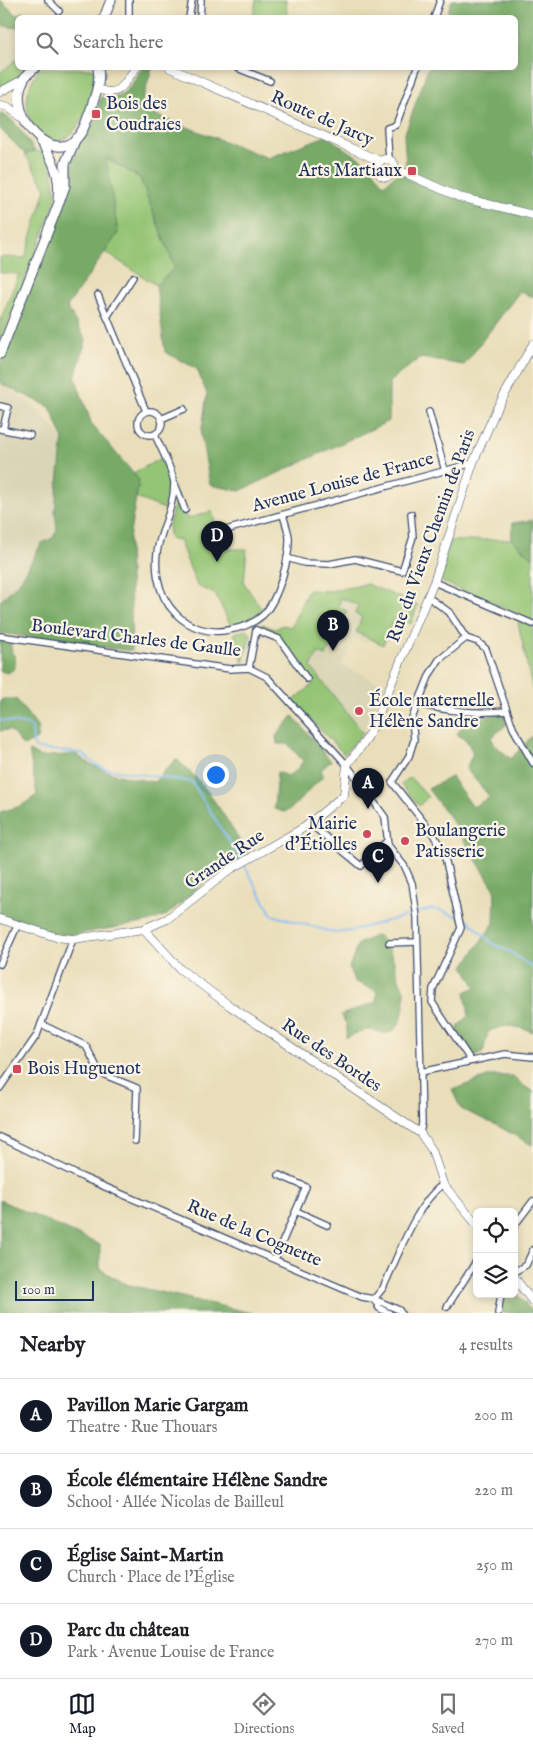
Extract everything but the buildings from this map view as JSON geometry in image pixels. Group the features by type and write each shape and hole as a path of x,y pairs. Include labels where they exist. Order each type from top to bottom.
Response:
{"main road":[{"path":"105,15 112,0"},
{"path":"111,15 117,0"},
{"path":"33,70 24,79 21,97 24,119 55,165 59,178 59,195 54,218"},
{"path":"0,354 54,218 65,186 66,164 76,138 82,131 97,89 98,70"},
{"path":"38,139 50,145 58,145 76,138"}],"street":[{"path":"48,0 59,12"},
{"path":"129,0 129,15"},
{"path":"190,15 192,0"},
{"path":"200,15 201,0"},
{"path":"435,15 440,0"},
{"path":"97,89 115,92 126,82 135,70"},
{"path":"242,70 270,80"},
{"path":"396,170 394,163 389,159 387,128 396,125 416,70"},
{"name":"Route de Jarcy","path":"186,71 380,161"},
{"path":"0,92 24,79"},
{"path":"0,105 8,107 24,119"},
{"path":"389,159 380,161 377,169 381,175 390,176 396,170"},
{"path":"396,170 459,197 533,215"},
{"path":"107,317 133,277"},
{"path":"98,295 146,411"},
{"name":"Rue du Vieux Chemin de Paris","path":"347,765 366,740 376,720 434,582 473,463 496,410 533,344"},
{"path":"0,406 8,408 2,429 30,435"},
{"path":"162,419 184,409"},
{"path":"146,411 155,412 162,419 162,426 155,435 145,435 138,428 138,418 146,411"},
{"path":"429,412 445,471"},
{"path":"155,435 185,510"},
{"name":"Avenue Louise de France","path":"222,531 473,463"},
{"path":"174,483 170,512 160,537 156,566 161,592 176,614 198,629 221,632 252,624 264,614 278,589 287,558 288,537 283,515"},
{"path":"287,558 304,563 329,564 355,559 402,571 413,537 411,514"},
{"path":"434,582 533,624"},
{"path":"428,597 449,612 466,638 478,642 486,649 517,736 533,763"},
{"path":"252,624 256,630 279,639 308,679"},
{"path":"248,668 256,630"},
{"name":"Boulevard Charles de Gaulle","path":"0,636 230,670 248,668 267,677 347,765 385,817 387,841"},
{"path":"466,638 439,660 412,718 414,740 408,756 392,782 433,834 444,853 461,928 433,990 432,1002 471,1062"},
{"path":"417,704 451,712 479,714 507,711"},
{"name":"Grande Rue","path":"73,940 144,929 167,918 231,869 309,824 344,795 347,765"},
{"path":"309,824 361,866 387,841 394,855 405,867 412,884 417,917 422,1123 420,1133"},
{"path":"0,919 73,940 41,1024 26,1051 0,1088"},
{"path":"0,964 18,924"},
{"name":"Rue des Bordes","path":"144,929 180,969 230,1006 420,1133 432,1150 443,1184 473,1220"},
{"path":"390,943 417,942"},
{"path":"41,1024 86,1046 100,1073 138,1088 135,1140"},
{"path":"420,1072 505,1054 533,1057"},
{"name":"Rue de la Cognette","path":"0,1137 82,1177 362,1297 374,1299 400,1310 402,1313"},
{"path":"275,1259 306,1187 278,1175"},
{"path":"389,1313 379,1308 374,1299 384,1288 420,1211 430,1196 443,1184"},
{"path":"518,1221 533,1201"},
{"path":"296,1211 327,1225"},
{"path":"518,1270 526,1265 533,1250"},
{"path":"447,1307 473,1266"},
{"path":"518,1282 533,1302"},
{"path":"498,1313 500,1298"}],"shaded area":[{"path":"0,25 15,28 15,66 0,74"},
{"path":"0,383 22,395 63,438 60,465 85,483 0,633"},
{"path":"341,598 358,605 362,617 356,632 369,638 366,643 354,638 342,665 385,685 363,733 311,667"}],"green space":[{"path":"0,0 17,15 15,15 15,28 0,25"},
{"path":"256,0 286,0 287,15 253,15"},
{"path":"452,0 533,0 533,297 520,291 464,365 420,358 389,382 389,421 240,491 210,485 201,435 207,394 197,369 165,352 156,285 175,268 140,178 106,158 118,233 67,307 86,340 75,377 92,425 139,480 129,539 132,651 0,633 0,601 21,580 42,543 53,538 57,530 55,510 63,438 50,407 0,383 0,365 50,240 75,152 95,121 101,97 109,98 122,95 141,70 151,70 140,109 268,158 326,136 370,165 384,185 406,165 404,136 427,70 518,70 518,15 447,15"},
{"path":"24,12 30,15 17,15"},
{"path":"15,61 15,70 25,70 18,77 0,87 0,73"},
{"path":"39,70 94,70 94,84 87,107 76,129 63,139 51,140 39,134 31,122 27,106 30,87"},
{"path":"0,114 15,124 35,151 25,154 0,129"},
{"path":"35,151 44,152 52,162 56,201 0,343 0,321 19,274 0,273 0,257 25,258 46,189 25,154"},
{"path":"105,158 140,178 175,268 156,285 105,252 118,233"},
{"path":"162,458 169,484 167,510 136,498 139,481 133,473"},
{"path":"177,494 187,519 212,511 222,549 247,549 244,583 262,610 244,625 232,628 215,594 197,586 179,540 170,539 168,528"},
{"path":"533,520 533,558 511,539 513,523"},
{"path":"533,522 533,621 438,580 450,541 511,539 513,523"},
{"path":"367,584 418,605 411,624 396,617 383,645 356,632 362,617 355,614 358,605 341,598 338,607 347,611 326,656 318,653 311,667 363,733 344,754 293,701 313,684 279,638 261,630 262,624 275,629 283,625 291,627 308,590 330,591"},
{"path":"520,620 533,626 533,691 518,623"},
{"path":"246,630 251,634 243,663 234,633"},
{"path":"0,639 10,640 12,653 15,656 15,668 8,673 0,671"},
{"path":"3,699 16,699 38,728 37,739 23,746 10,730 0,731 0,701"},
{"path":"503,713 507,724 491,738 495,745 511,759 533,735 533,1032 511,1026 494,1029 488,1032 483,1053 473,1057 457,1034 459,1025 469,1016 465,992 476,987 464,966 494,923 495,890 452,821 428,789 451,777 473,807 490,797 466,769 473,753 467,741 457,734 461,728 471,721"},
{"path":"293,716 331,761 321,770 323,776 291,809 284,812 274,809 277,772 287,776 296,771 303,761 288,744 277,744 276,736"},
{"path":"29,751 40,757 76,754 103,770 154,782 176,759 198,780 207,792 248,855 202,884 167,915 148,922 71,935 49,933 0,916 0,812 21,806 37,795"},
{"path":"410,777 428,797 419,806 401,785"},
{"path":"377,935 388,947 405,991 402,1016 397,1028 387,1033 366,1030 346,1038 347,1025 341,1015 376,1002 377,991 354,981 349,968 358,944"},
{"path":"490,1076 513,1076 533,1091 532,1145 498,1126 461,1109 452,1090"},
{"path":"0,1200 100,1245 100,1269 125,1284 252,1313 0,1313"},
{"path":"518,1295 533,1313 501,1313 503,1298 518,1298"}],"waterway":[{"path":"0,720 29,725 32,728 33,744 37,749 81,753 98,766 106,769 192,782 240,859"},
{"path":"244,865 272,915 335,933 351,931 431,909 440,910 469,921 493,944 509,951 533,968"}],"place":[{"name":"Bois des Coudraies","path":"96,114"},
{"name":"Arts Martiaux","path":"412,171"},
{"name":"Parc du château","path":"217,562"},
{"name":"École élémentaire Hélène Sandre","path":"333,651"},
{"name":"École maternelle Hélène Sandre","path":"359,711"},
{"name":"Pavillon Marie Gargam","path":"368,809"},
{"name":"Mairie d'Étiolles","path":"367,834"},
{"name":"Boulangerie Patisserie","path":"405,841"},
{"name":"Église Saint-Martin","path":"378,883"},
{"name":"Bois Huguenot","path":"17,1069"}]}
